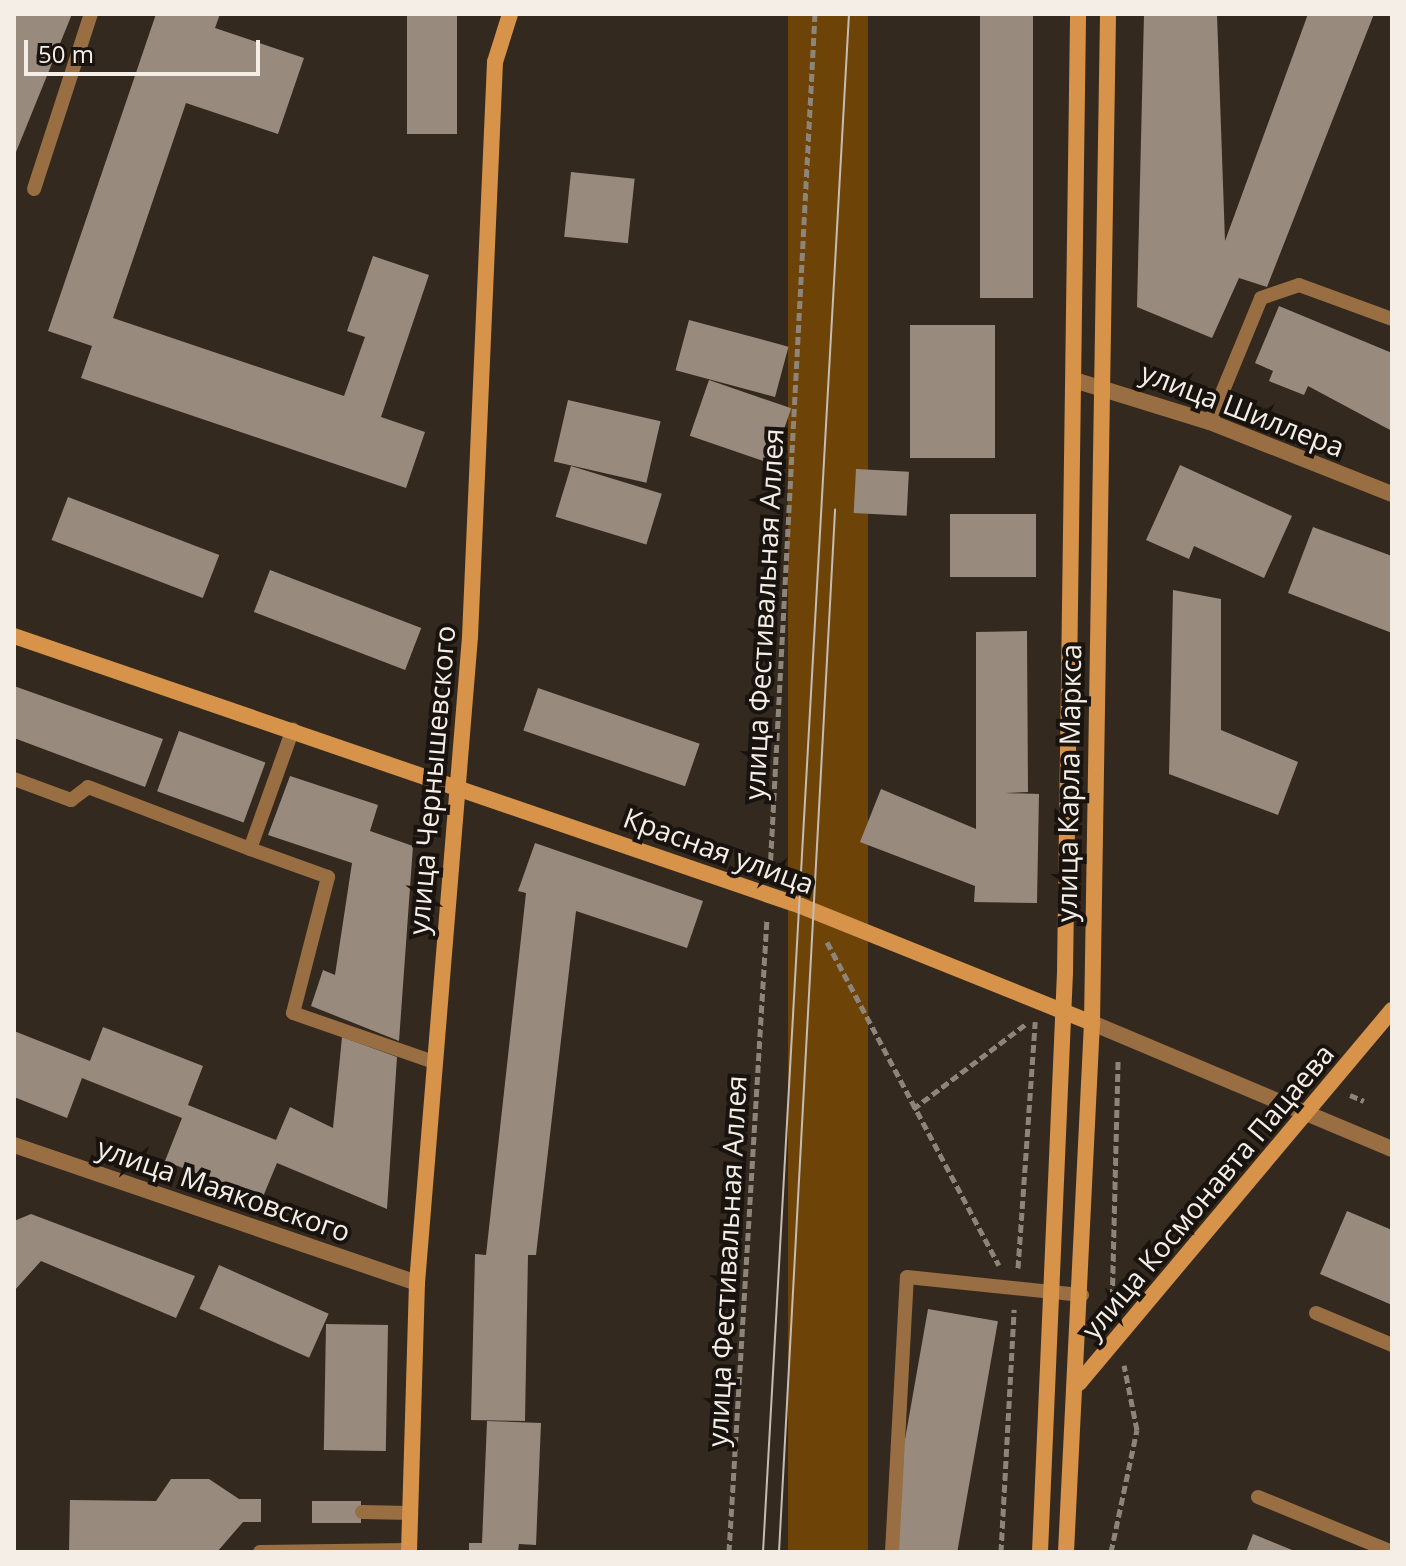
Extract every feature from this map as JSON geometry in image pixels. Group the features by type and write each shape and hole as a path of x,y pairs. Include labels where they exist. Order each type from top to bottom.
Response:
{"street":[{"name":"улица Чернышевского","path":"409,1551 417,1283 470,637 495,62 510,14"},
{"name":"улица Карла Маркса","path":"1040,1552 1056,1294 1064,1012 1078,14"},
{"name":"улица Карла Маркса","path":"1066,1552 1079,1383 1092,1023 1108,14"},
{"name":"улица Шиллера","path":"1074,380 1100,383 1210,422 1392,494"},
{"name":"Красная улица","path":"14,636 293,729 769,895 1092,1023 1392,1149"},
{"name":"улица Космонавта Пацаева","path":"1079,1383 1310,1115 1392,1010"},
{"name":"улица Маяковского","path":"14,1145 417,1283"},
{"path":"1050,1382 1079,1383"}],"lane":[{"path":"34,189 91,14"},
{"path":"1210,422 1261,298 1299,285 1392,319"},
{"path":"250,849 293,729"},
{"path":"14,779 71,800 88,787 328,877 293,1013 434,1062"},
{"path":"892,1552 907,1277 1015,1291 1082,1295"},
{"path":"1316,1313 1392,1345"},
{"path":"1258,1497 1392,1552"},
{"path":"362,1512 411,1513"},
{"path":"260,1552 409,1551"}],"path":[{"name":"улица Фестивальная Аллея","path":"729,1552 769,895 815,14"},
{"path":"767,917 778,921"},
{"path":"815,934 842,944"},
{"path":"827,939 831,962 1001,1268 1018,1270"},
{"path":"1021,1011 1036,1016"},
{"path":"913,1109 1036,1016"},
{"path":"1001,1552 1015,1291 1036,1016"},
{"path":"1111,1552 1137,1430 1111,1301 1119,1036"}],"shaded area":[{"path":"788,14 868,14 868,1552 788,1552"}],"building":[{"path":"14,14 72,14 14,157"},
{"path":"156,14 220,14 215,28 304,58 278,134 186,103 113,318 344,396 365,337 347,331 373,256 429,275 381,417 425,432 406,488 81,378 92,346 48,331"},
{"path":"407,14 457,14 457,134 407,134"},
{"path":"980,14 1033,14 1033,298 980,298"},
{"path":"1144,14 1217,14 1225,241 1308,14 1374,14 1267,287 1239,278 1212,338 1137,307"},
{"path":"571,172 635,179 628,243 564,237"},
{"path":"1279,306 1392,353 1392,431 1308,386 1304,395 1269,381 1273,371 1255,363"},
{"path":"689,320 788,347 775,397 676,370"},
{"path":"910,325 995,325 995,458 910,458"},
{"path":"709,380 791,408 772,464 690,436"},
{"path":"568,400 661,421 646,483 554,461"},
{"path":"1180,465 1292,516 1264,578 1194,546 1189,559 1146,540"},
{"path":"571,466 662,494 646,544 556,517"},
{"path":"856,469 909,472 907,516 854,513"},
{"path":"68,497 219,555 203,598 52,540"},
{"path":"950,514 1036,514 1036,577 950,577"},
{"path":"1313,527 1392,556 1392,633 1288,593"},
{"path":"270,570 421,628 405,670 254,612"},
{"path":"1173,590 1221,599 1221,730 1298,762 1278,815 1169,774"},
{"path":"1027,631 1028,792 1005,793 1039,794 1037,903 974,902 975,886 860,842 881,789 976,829 976,632"},
{"path":"14,686 163,739 145,787 14,738"},
{"path":"538,688 700,744 685,786 523,731"},
{"path":"179,731 265,762 244,823 157,791"},
{"path":"290,776 378,805 370,831 413,846 399,1041 311,1006 323,970 335,975 352,863 268,835"},
{"path":"535,843 703,901 687,948 576,911 536,1255 528,1255 525,1421 471,1420 475,1254 486,1255 526,893 518,891"},
{"path":"103,1027 203,1066 188,1105 276,1140 290,1107 333,1128 342,1037 397,1057 387,1209 277,1163 262,1199 165,1161 182,1118 82,1078 67,1118 14,1097 14,1031 90,1061"},
{"path":"1347,1211 1392,1230 1392,1305 1320,1274"},
{"path":"31,1214 195,1276 176,1318 41,1261 14,1291 14,1221"},
{"path":"219,1265 329,1314 309,1358 199,1309"},
{"path":"928,1309 998,1321 957,1552 907,1552 886,1548"},
{"path":"326,1324 388,1325 386,1451 324,1450"},
{"path":"487,1421 541,1423 536,1545 519,1544 518,1552 469,1552 469,1543 482,1543"},
{"path":"171,1479 209,1479 239,1499 261,1499 261,1522 243,1522 217,1552 69,1552 70,1500 156,1501"},
{"path":"312,1501 361,1501 361,1523 312,1523"},
{"path":"1253,1534 1297,1552 1246,1552"}],"tram line":[{"path":"763,1552 849,14"},
{"path":"779,1552 835,510"}]}
